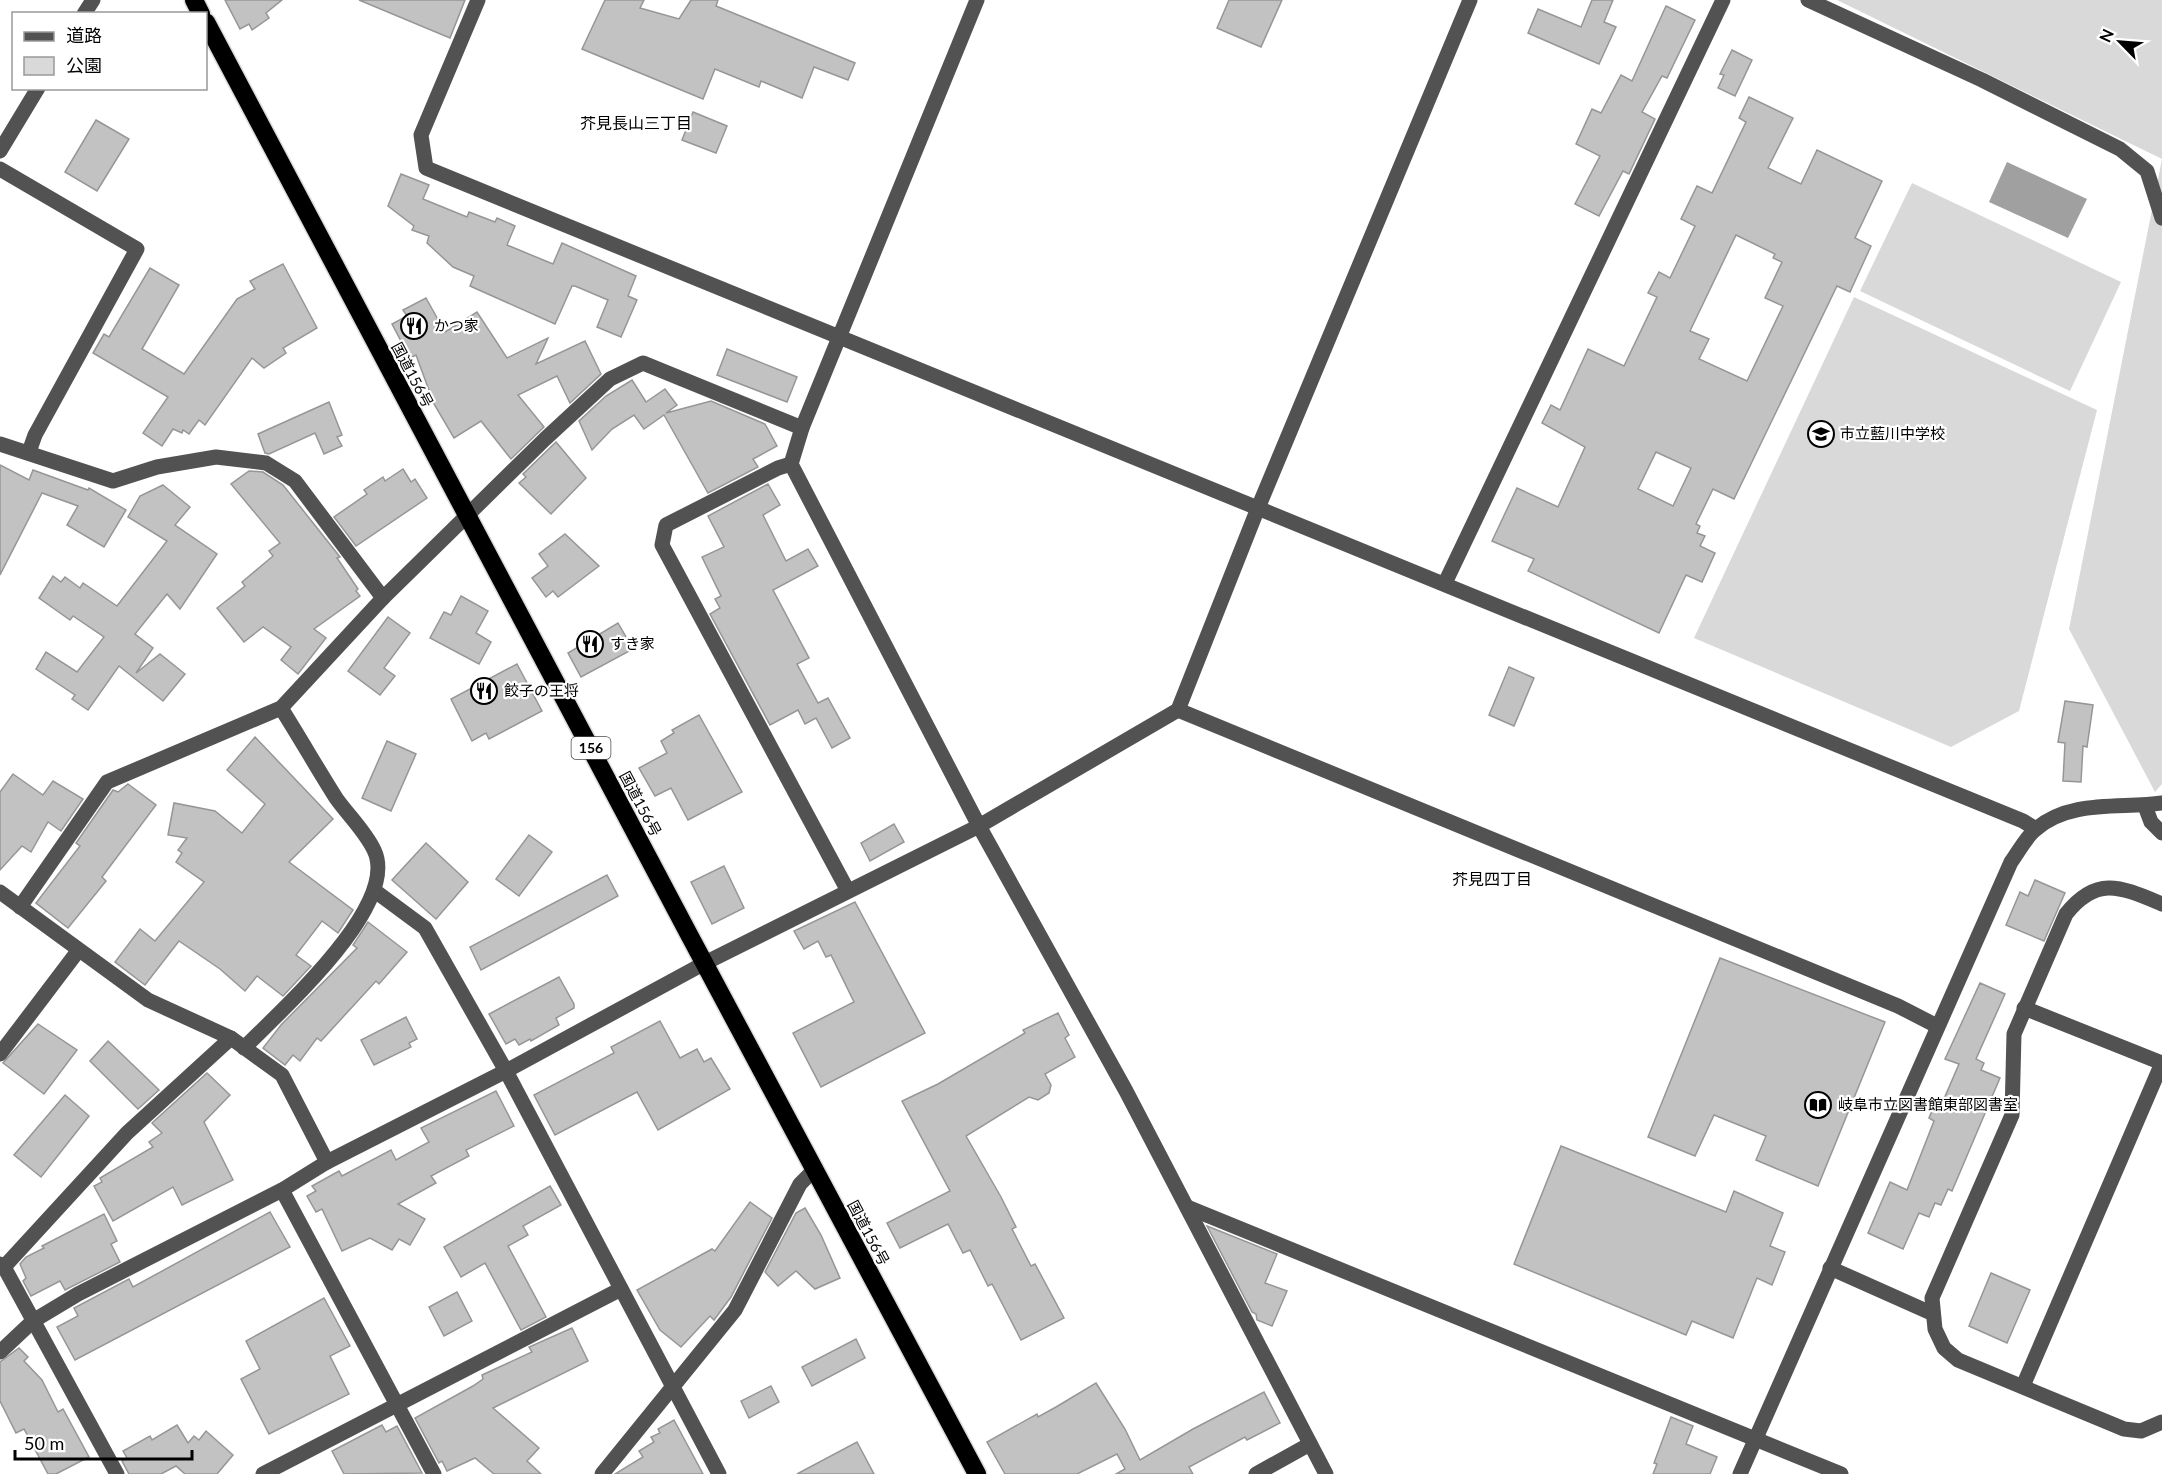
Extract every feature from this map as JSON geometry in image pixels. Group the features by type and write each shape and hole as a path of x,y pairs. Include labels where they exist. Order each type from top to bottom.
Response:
{"highway":[{"name":"国道156号","path":"207,24 703,964 977,1474"}],"street":[{"path":"478,0 421,135 426,168 838,339 1445,583 2023,821 2036,829"},
{"path":"977,0 802,428 791,464 979,826 1030,915 1187,1207 1326,1474"},
{"path":"0,1352 33,1321 78,1294 282,1190 327,1162 506,1071 703,964 979,826 1178,711 1257,508 1470,0"},
{"path":"1445,583 1723,0"},
{"path":"1808,0 1983,80 2120,149 2147,171 2162,218"},
{"path":"0,151 37,90"},
{"path":"0,169 137,249 35,435 29,452"},
{"path":"20,907 107,782 281,708 383,597 467,518 545,438 610,379 643,363 802,428"},
{"path":"0,444 113,481 157,467 216,457 266,463 295,481 383,597"},
{"path":"791,464 778,468 666,525 662,545 848,891"},
{"path":"244,1047 322,968 352,931 375,891 378,867 374,850 337,799 281,708"},
{"path":"1178,711 1887,1002 1937,1026"},
{"path":"1740,1474 2011,862 2036,829 2059,815 2083,808 2145,806 2162,803"},
{"path":"2145,806 2151,822 2162,833"},
{"path":"2162,903 2132,891 2110,887 2094,888 2075,902 2066,915 2014,1034 2012,1115 1937,1283 1931,1313 1935,1329 1944,1348 1958,1360 2124,1429 2141,1431 2162,1422"},
{"path":"375,891 425,928 506,1071 719,1474"},
{"path":"2,898 20,907 148,1000 231,1038 282,1075 327,1162"},
{"path":"0,1054 78,951"},
{"path":"2023,1386 2162,1063 2024,1008"},
{"path":"117,1474 2,1266 127,1132 231,1038"},
{"path":"602,1474 735,1310 800,1184 814,1170"},
{"path":"282,1190 434,1474"},
{"path":"1187,1207 1841,1474"},
{"path":"1830,1268 1931,1313"},
{"path":"262,1474 621,1289"},
{"path":"1256,1474 1310,1444"}],"green space":[{"path":"1837,0 2162,0 2162,159"},
{"path":"2162,159 2162,784 2155,792 2069,629"},
{"path":"1912,183 2121,282 2070,391 1860,291"},
{"path":"1854,297 2097,410 2019,711 1951,747 1694,638"}],"shaded area":[{"path":"2007,162 2087,199 2068,238 1989,202"}],"building":[{"path":"225,0 282,0 266,13 269,18 252,30 249,24 240,29"},
{"path":"359,0 465,0 450,38"},
{"path":"605,0 644,0 640,8 679,19 691,0 718,0 716,6 855,63 848,80 814,67 802,98 761,81 759,87 715,69 703,99 582,49"},
{"path":"1229,0 1282,0 1261,47 1217,28"},
{"path":"1592,0 1613,0 1604,22 1616,27 1599,64 1528,33 1538,9 1581,27"},
{"path":"1666,6 1695,20 1667,78 1662,76 1642,112 1655,119 1629,174 1623,171 1599,216 1575,204 1600,156 1576,144 1592,109 1601,113 1621,75 1632,81"},
{"path":"1732,50 1752,60 1735,96 1718,88 1724,75 1720,74"},
{"path":"1749,97 1793,118 1768,168 1801,184 1817,150 1882,181 1855,238 1871,246 1850,292 1837,286 1734,499 1713,489 1696,524 1700,526 1697,533 1705,536 1700,546 1715,553 1702,582 1686,575 1659,633 1528,571 1534,559 1492,541 1517,488 1558,507 1585,447 1542,423 1551,405 1560,410 1588,349 1624,366 1657,297 1648,293 1659,272 1670,278 1695,226 1681,219 1697,186 1712,193 1746,122 1739,118","holes":["1736,235 1775,254 1773,258 1782,262 1765,298 1783,306 1747,381 1699,359 1709,339 1690,331","1656,452 1691,468 1673,506 1638,489"]},
{"path":"693,112 727,126 716,153 682,140"},
{"path":"96,120 129,139 97,191 65,172"},
{"path":"401,174 429,185 423,199 467,217 469,212 495,222 497,218 515,226 507,245 553,264 562,243 636,276 628,296 637,300 621,337 597,327 608,300 575,286 572,286 555,324 470,286 474,276 453,267 427,243 429,236 412,230 414,226 388,206"},
{"path":"283,264 317,328 283,348 286,353 264,368 252,358 205,425 199,420 189,434 183,430 182,433 173,429 162,446 143,433 168,397 93,353 104,334 109,337 150,268 179,285 142,349 184,374 237,299 255,289 250,281"},
{"path":"426,298 445,332 477,312 507,358 548,338 536,364 585,341 601,374 570,403 557,376 518,395 544,427 511,459 481,421 454,438 434,404 416,355 410,358 392,324 407,316 403,310"},
{"path":"727,349 797,377 787,402 717,375"},
{"path":"632,380 646,402 665,389 677,405 666,413 711,401 765,424 777,446 753,459 758,467 708,493 664,415 644,429 634,415 612,429 592,450 579,421 606,396"},
{"path":"329,402 342,435 337,437 342,446 324,454 315,433 269,454 265,453 258,434"},
{"path":"556,442 586,478 551,514 519,483 526,477 523,474"},
{"path":"0,465 29,480 33,470 88,490 89,488 126,510 104,547 67,525 78,506 42,493 0,575"},
{"path":"403,469 411,482 415,479 427,498 356,546 334,517 367,494 364,490 383,477 385,481"},
{"path":"249,471 263,472 283,485 340,557 337,558 358,589 356,591 360,596 314,629 326,638 298,674 281,660 291,647 263,627 244,642 217,608 245,586 242,582 273,556 269,551 280,543 231,484"},
{"path":"768,484 780,505 763,515 786,561 808,549 818,566 773,590 809,658 797,664 818,703 828,698 850,738 832,748 816,718 805,724 798,710 770,725 710,614 720,608 715,599 721,596 702,557 724,547 708,516"},
{"path":"163,485 190,507 175,525 217,554 180,609 167,594 135,634 153,648 136,673 160,654 185,674 163,701 119,666 88,710 72,699 75,695 36,669 46,652 77,672 104,637 73,616 70,620 39,598 53,576 61,582 65,577 80,588 83,583 117,606 167,541 128,517 140,496"},
{"path":"565,534 599,566 558,597 553,591 546,597 532,578 548,566 539,554"},
{"path":"461,596 488,611 476,633 491,642 479,664 430,638 444,612 451,615"},
{"path":"388,617 410,633 384,668 395,676 380,695 348,671"},
{"path":"618,623 633,649 581,677 568,653"},
{"path":"517,664 542,711 489,739 486,733 472,741 451,699"},
{"path":"1509,667 1534,678 1514,726 1489,715"},
{"path":"2065,701 2093,705 2087,747 2083,746 2081,782 2063,781 2065,743 2058,742"},
{"path":"699,715 742,792 688,820 671,788 655,796 639,768 667,753 661,741 674,733 672,730"},
{"path":"255,737 333,819 289,862 353,910 338,933 322,921 296,955 311,966 283,996 257,976 245,991 220,969 179,941 145,985 115,962 140,929 155,941 204,882 176,862 182,853 178,850 187,838 168,835 174,803 215,811 242,833 265,804 227,770"},
{"path":"387,741 416,754 391,811 362,798"},
{"path":"13,774 43,795 53,781 83,799 61,831 48,822 31,852 22,846 0,870 0,792"},
{"path":"128,784 156,805 102,877 106,881 68,928 36,903 80,846 76,843 113,790 118,792"},
{"path":"894,824 904,842 870,861 861,843"},
{"path":"529,835 552,852 519,896 496,879"},
{"path":"426,843 468,882 436,919 392,880"},
{"path":"724,866 744,908 712,924 691,882"},
{"path":"607,875 618,896 481,970 470,947"},
{"path":"2035,880 2065,893 2044,941 2006,925 2020,892 2028,896"},
{"path":"855,902 925,1033 821,1087 793,1033 854,1002 831,955 826,957 818,941 804,949 794,931"},
{"path":"368,922 407,952 379,984 376,981 321,1041 317,1038 300,1061 293,1055 285,1065 263,1048 281,1025 357,948 353,945"},
{"path":"1720,958 1885,1022 1818,1186 1756,1160 1766,1136 1714,1115 1695,1156 1648,1137"},
{"path":"559,977 574,1008 556,1018 559,1025 531,1041 530,1039 519,1045 515,1039 506,1044 489,1014"},
{"path":"1980,983 2005,994 1976,1059 1984,1063 1981,1070 2000,1078 1952,1191 1948,1189 1941,1205 1935,1203 1929,1217 1919,1213 1903,1249 1868,1233 1890,1182 1907,1190 1934,1121 1929,1118 1937,1099 1943,1101 1959,1064 1945,1059"},
{"path":"1058,1013 1069,1035 1065,1038 1075,1057 1045,1074 1051,1085 1049,1093 1038,1100 1029,1097 966,1136 1016,1227 1012,1229 1031,1266 1035,1264 1064,1318 1021,1340 992,1284 988,1286 970,1250 963,1253 948,1224 900,1248 887,1223 950,1191 902,1101 938,1084 1025,1033 1023,1030"},
{"path":"406,1017 417,1039 409,1043 411,1047 374,1065 361,1040"},
{"path":"660,1021 680,1058 697,1049 704,1062 711,1058 730,1089 658,1130 637,1092 555,1135 534,1095 614,1053 611,1047"},
{"path":"38,1024 77,1050 44,1094 3,1063"},
{"path":"108,1041 159,1090 138,1109 90,1061"},
{"path":"207,1073 230,1095 204,1122 233,1180 182,1205 173,1187 113,1221 94,1186 102,1182 100,1178 153,1147 149,1142 162,1133 152,1123"},
{"path":"496,1091 514,1126 466,1150 469,1156 431,1176 436,1183 398,1204 425,1219 410,1245 399,1239 392,1250 370,1238 342,1251 322,1209 316,1212 307,1196 316,1191 312,1186 339,1171 342,1176 391,1150 396,1160 429,1142 421,1128"},
{"path":"65,1095 89,1116 41,1177 14,1155"},
{"path":"1561,1146 1726,1212 1734,1191 1783,1213 1770,1246 1785,1252 1772,1285 1757,1278 1733,1338 1692,1321 1686,1335 1514,1264"},
{"path":"550,1186 561,1205 523,1226 528,1235 508,1246 546,1317 521,1330 485,1263 461,1277 444,1247"},
{"path":"750,1202 772,1218 731,1297 714,1320 710,1316 681,1347 660,1330 637,1290 712,1249 715,1251"},
{"path":"805,1208 821,1235 840,1278 815,1289 796,1271 778,1286 765,1272 796,1213"},
{"path":"270,1212 290,1247 75,1360 57,1327 78,1316 74,1308 129,1279 133,1287"},
{"path":"104,1214 117,1241 111,1244 120,1262 65,1290 60,1281 31,1296 23,1281 26,1278 20,1264 26,1257 44,1248 42,1246"},
{"path":"1207,1226 1277,1254 1265,1283 1287,1291 1272,1326 1257,1320 1256,1314 1252,1312"},
{"path":"1991,1273 2030,1290 2007,1343 1969,1326"},
{"path":"457,1292 472,1321 444,1336 429,1307"},
{"path":"324,1298 350,1346 330,1356 349,1394 269,1434 241,1379 260,1369 246,1341"},
{"path":"572,1328 588,1361 493,1408 539,1448 527,1461 541,1474 494,1474 475,1458 447,1471 442,1461 439,1463 415,1418 473,1386 483,1379 482,1375 532,1352 529,1347"},
{"path":"856,1339 865,1358 812,1386 802,1367"},
{"path":"19,1348 28,1357 24,1361 42,1380 58,1412 63,1409 89,1457 56,1474 48,1474 24,1429 16,1433 0,1401 0,1362"},
{"path":"1096,1383 1125,1429 1140,1460 1264,1392 1280,1423 1247,1440 1245,1437 1189,1467 1193,1474 1116,1474 1125,1469 1117,1454 1077,1474 1005,1474 987,1442 1037,1414 1038,1417"},
{"path":"771,1386 779,1402 749,1418 741,1401"},
{"path":"1671,1417 1693,1426 1686,1444 1717,1457 1710,1474 1653,1474 1657,1464 1654,1463"},
{"path":"674,1420 703,1474 615,1474 643,1457 639,1451 654,1442 651,1437 660,1433 658,1429"},
{"path":"177,1425 188,1443 194,1436 199,1440 206,1431 233,1455 217,1474 185,1474 176,1466 161,1474 129,1474 122,1461 127,1458 123,1451 150,1436 152,1440"},
{"path":"382,1425 386,1432 397,1426 422,1473 344,1474 332,1451"},
{"path":"857,1442 874,1474 797,1474"}],"place":[{"name":"かつ家","path":"414,326"},
{"name":"市立藍川中学校","path":"1821,434"},
{"name":"すき家","path":"590,644"},
{"name":"餃子の王将","path":"484,691"},
{"name":"岐阜市立図書館東部図書室","path":"1818,1105"}],"district":[{"name":"芥見長山三丁目","path":"636,123"},
{"name":"芥見四丁目","path":"1492,879"}]}
